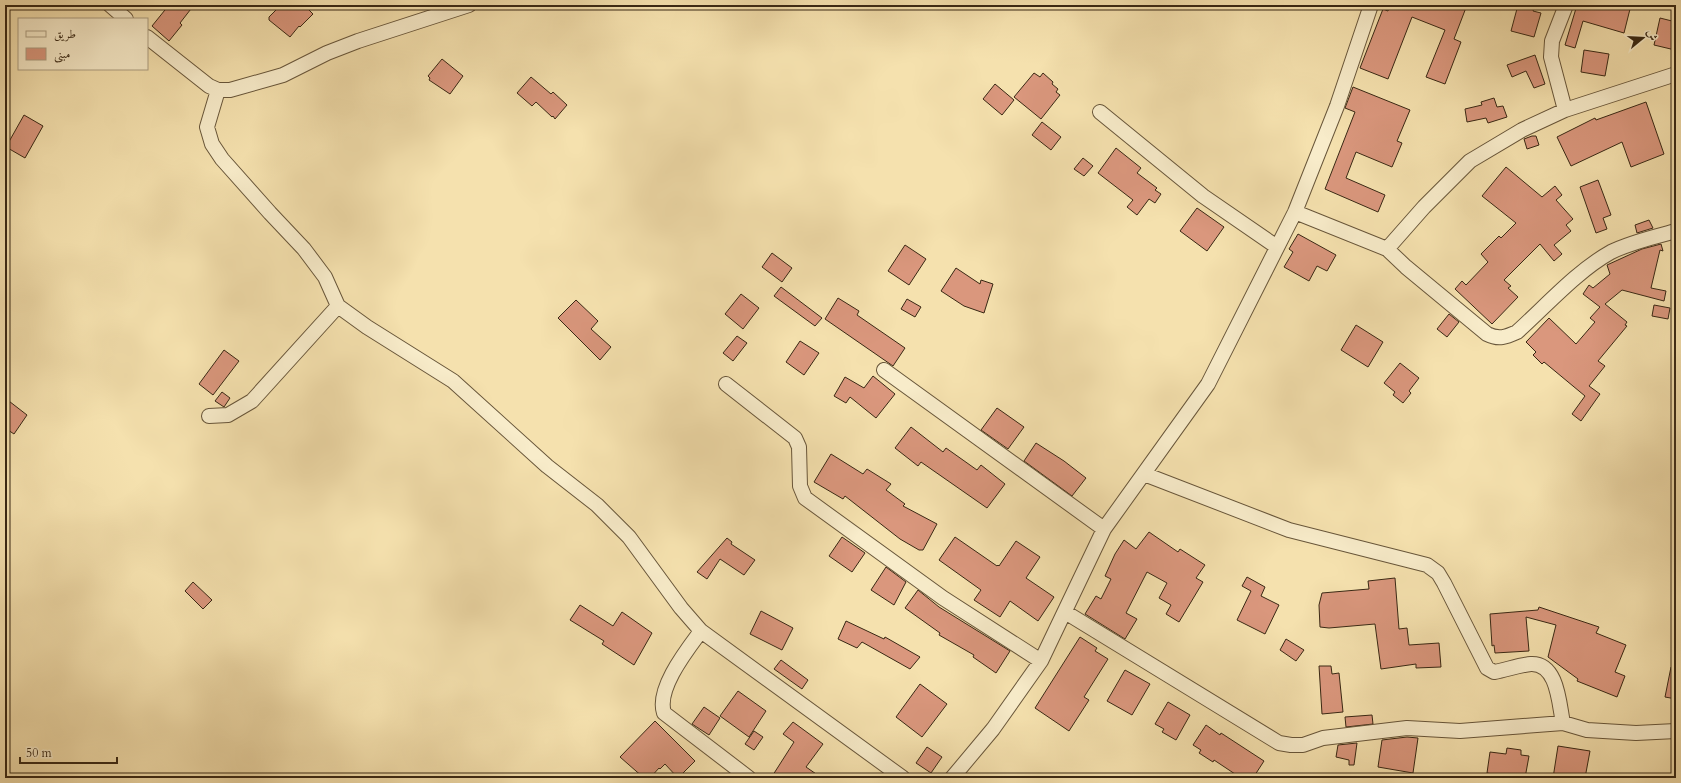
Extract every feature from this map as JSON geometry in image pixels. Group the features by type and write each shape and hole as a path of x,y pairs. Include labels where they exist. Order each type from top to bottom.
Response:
{"street":[{"path":"110,5 125,18"},
{"path":"148,38 195,76 218,90 230,90 283,75 327,53 358,41 469,5"},
{"path":"952,778 993,729 1041,661 1104,529 1208,384 1295,212 1337,106 1371,5"},
{"path":"1565,110 1551,57 1552,41 1566,5"},
{"path":"1387,249 1424,207 1470,161 1522,130 1565,110 1676,74"},
{"path":"218,90 207,127 212,144 222,159 265,208 304,249 325,277 338,306 367,327 453,381 547,466 597,505 629,537 681,608 701,631 903,778"},
{"path":"1100,112 1203,196 1277,247"},
{"path":"1295,212 1387,249 1452,306 1487,334 1495,338 1506,337 1517,332 1581,274 1611,252 1636,242 1676,231"},
{"path":"209,416 228,415 252,401 338,306"},
{"path":"884,370 1104,529"},
{"path":"726,384 795,438 799,447 800,486 806,498 943,598 1041,661"},
{"path":"1144,474 1289,530 1427,565 1438,573 1441,578 1487,668 1494,672 1531,664 1544,666 1550,672 1555,685 1563,723"},
{"path":"1065,612 1279,743 1291,745 1303,744 1323,738 1407,728 1460,731 1563,723 1587,730 1636,733 1676,732"},
{"path":"701,631 676,665 663,698 661,705 662,709 664,713 749,778"}],"building":[{"path":"169,5 194,5 180,23 182,25 169,41 152,26"},
{"path":"281,5 304,5 313,14 300,27 299,26 290,37 269,20 269,17"},
{"path":"1390,5 1467,5 1454,39 1461,42 1445,84 1426,77 1445,30 1412,17 1388,79 1360,68 1383,9 1388,11"},
{"path":"1518,5 1535,5 1533,11 1541,13 1534,37 1511,31"},
{"path":"1577,5 1631,5 1624,33 1583,21 1575,48 1565,45"},
{"path":"1660,18 1676,22 1675,50 1654,45"},
{"path":"1584,50 1609,54 1605,76 1581,72"},
{"path":"1535,55 1545,84 1534,88 1526,71 1512,77 1507,65"},
{"path":"442,59 463,76 450,94 429,80 430,78 428,76"},
{"path":"1034,73 1040,77 1043,73 1053,82 1052,84 1058,89 1056,92 1060,95 1041,119 1014,97"},
{"path":"531,77 551,94 553,92 567,105 555,119 536,102 532,106 517,93"},
{"path":"995,84 1014,100 1002,115 983,99"},
{"path":"1353,87 1410,110 1397,141 1402,143 1392,167 1356,152 1346,178 1385,195 1378,212 1325,189 1355,112 1345,108"},
{"path":"1494,98 1497,107 1503,106 1507,117 1488,123 1486,118 1467,122 1465,109 1482,105 1481,102"},
{"path":"1646,102 1664,154 1631,167 1622,142 1571,166 1557,137 1595,118 1596,120"},
{"path":"24,115 43,126 25,158 6,147"},
{"path":"1042,122 1061,137 1051,150 1032,135"},
{"path":"1536,136 1539,145 1527,149 1524,139"},
{"path":"1116,148 1141,168 1137,173 1157,188 1155,190 1161,194 1155,203 1149,199 1137,215 1127,207 1133,200 1098,173"},
{"path":"1083,158 1093,166 1084,176 1074,169"},
{"path":"1506,167 1542,197 1555,186 1562,195 1556,200 1573,219 1566,225 1571,231 1554,245 1562,254 1554,261 1540,244 1504,280 1511,286 1508,288 1518,297 1492,324 1455,289 1462,281 1466,285 1488,262 1481,254 1499,236 1501,238 1516,223 1482,196"},
{"path":"1598,180 1611,215 1603,218 1607,229 1596,233 1580,187"},
{"path":"1197,208 1224,227 1207,251 1180,231"},
{"path":"1649,220 1653,228 1637,233 1635,225"},
{"path":"1298,234 1336,255 1327,271 1317,266 1309,281 1284,267 1293,252 1289,249"},
{"path":"1661,244 1663,251 1660,250 1651,288 1666,291 1664,301 1622,290 1605,304 1627,322 1625,325 1627,326 1598,361 1605,366 1589,386 1600,394 1581,421 1572,414 1585,396 1544,362 1542,364 1533,355 1536,352 1526,342 1549,318 1576,344 1595,322 1590,318 1600,307 1583,294 1589,285 1593,288 1610,274 1607,265 1642,249"},
{"path":"905,245 926,259 909,285 888,271"},
{"path":"772,253 792,268 782,282 762,267"},
{"path":"956,268 980,284 981,280 993,284 984,313 964,306 941,291"},
{"path":"781,287 822,318 815,326 774,296"},
{"path":"741,294 759,308 743,329 725,314"},
{"path":"838,298 859,311 857,315 905,348 893,366 825,319"},
{"path":"907,299 921,307 915,317 901,309"},
{"path":"576,300 598,321 591,329 611,347 600,360 558,318"},
{"path":"1654,305 1670,308 1668,319 1652,316"},
{"path":"1449,314 1459,322 1447,337 1437,329"},
{"path":"1356,325 1383,342 1368,367 1341,350"},
{"path":"737,336 747,343 733,361 723,353"},
{"path":"800,341 819,353 804,375 786,362"},
{"path":"224,350 239,361 213,395 199,384"},
{"path":"1400,363 1419,378 1409,391 1411,393 1403,403 1393,395 1395,392 1384,383"},
{"path":"873,376 895,394 876,418 850,397 846,403 834,396 845,377 864,388"},
{"path":"222,392 230,398 224,407 215,401"},
{"path":"5,398 27,415 14,434 5,428"},
{"path":"997,408 1024,427 1008,449 981,430"},
{"path":"911,427 943,452 946,448 977,470 981,465 1005,484 987,508 921,462 918,466 895,448"},
{"path":"1036,443 1064,461 1086,478 1072,496 1024,461"},
{"path":"831,454 863,474 867,469 891,484 886,490 905,504 903,506 937,524 923,550 919,550 900,539 845,496 843,499 814,482"},
{"path":"1149,532 1178,552 1180,549 1205,565 1196,578 1203,582 1179,622 1166,614 1171,605 1159,598 1167,583 1147,572 1126,613 1137,619 1125,639 1085,614 1096,596 1101,599 1111,579 1105,576 1115,554 1124,540 1136,549"},
{"path":"842,537 865,553 852,572 829,556"},
{"path":"955,537 997,566 999,566 1016,541 1040,557 1026,578 1054,597 1038,621 1010,601 1000,617 974,600 981,590 939,560"},
{"path":"727,538 732,542 731,544 755,560 744,575 720,559 707,579 697,572"},
{"path":"886,567 906,582 894,605 871,590"},
{"path":"1247,577 1265,587 1261,596 1279,605 1265,634 1237,620 1251,591 1242,586"},
{"path":"1395,578 1399,629 1407,628 1409,645 1439,643 1441,667 1416,668 1416,664 1381,669 1375,624 1329,628 1320,627 1319,605 1322,593 1369,589 1368,581"},
{"path":"193,582 212,600 203,609 185,591"},
{"path":"918,590 939,607 1010,651 996,673 973,657 974,655 939,635 940,633 905,608"},
{"path":"580,605 613,626 622,612 652,633 634,665 602,644 604,641 570,620"},
{"path":"1539,607 1599,627 1596,633 1626,645 1615,672 1625,676 1617,697 1577,681 1578,679 1548,657 1556,625 1526,617 1529,651 1495,653 1494,645 1492,646 1490,614 1538,610"},
{"path":"761,611 793,628 782,650 750,634"},
{"path":"846,621 884,639 885,637 920,657 910,669 862,642 857,648 838,639"},
{"path":"1080,637 1097,648 1095,651 1108,659 1084,697 1089,700 1069,731 1035,708"},
{"path":"1286,639 1304,650 1296,661 1280,650"},
{"path":"781,660 808,680 802,689 774,669"},
{"path":"1319,666 1331,666 1332,674 1339,673 1343,712 1322,714"},
{"path":"1671,667 1676,667 1676,699 1665,697"},
{"path":"1125,670 1150,684 1132,715 1107,701"},
{"path":"920,684 947,704 922,737 896,717"},
{"path":"738,691 766,711 749,737 720,716"},
{"path":"1168,702 1190,715 1176,740 1162,732 1164,729 1155,724"},
{"path":"704,707 720,718 709,735 692,724"},
{"path":"1372,715 1373,724 1346,727 1345,717"},
{"path":"655,721 695,761 678,778 665,764 650,778 644,778 620,757"},
{"path":"793,722 823,744 806,767 822,778 771,778 794,742 783,734"},
{"path":"1206,725 1264,761 1253,778 1241,778 1214,760 1213,762 1199,753 1201,750 1193,745"},
{"path":"754,731 763,737 754,750 745,744"},
{"path":"1407,737 1418,738 1413,773 1378,767 1382,740"},
{"path":"1357,743 1354,765 1349,765 1349,760 1336,757 1338,745"},
{"path":"1558,746 1590,751 1585,778 1553,778"},
{"path":"927,747 942,757 931,773 916,763"},
{"path":"1507,748 1521,750 1521,755 1529,756 1525,778 1515,778 1487,773 1490,752 1506,754"}]}
